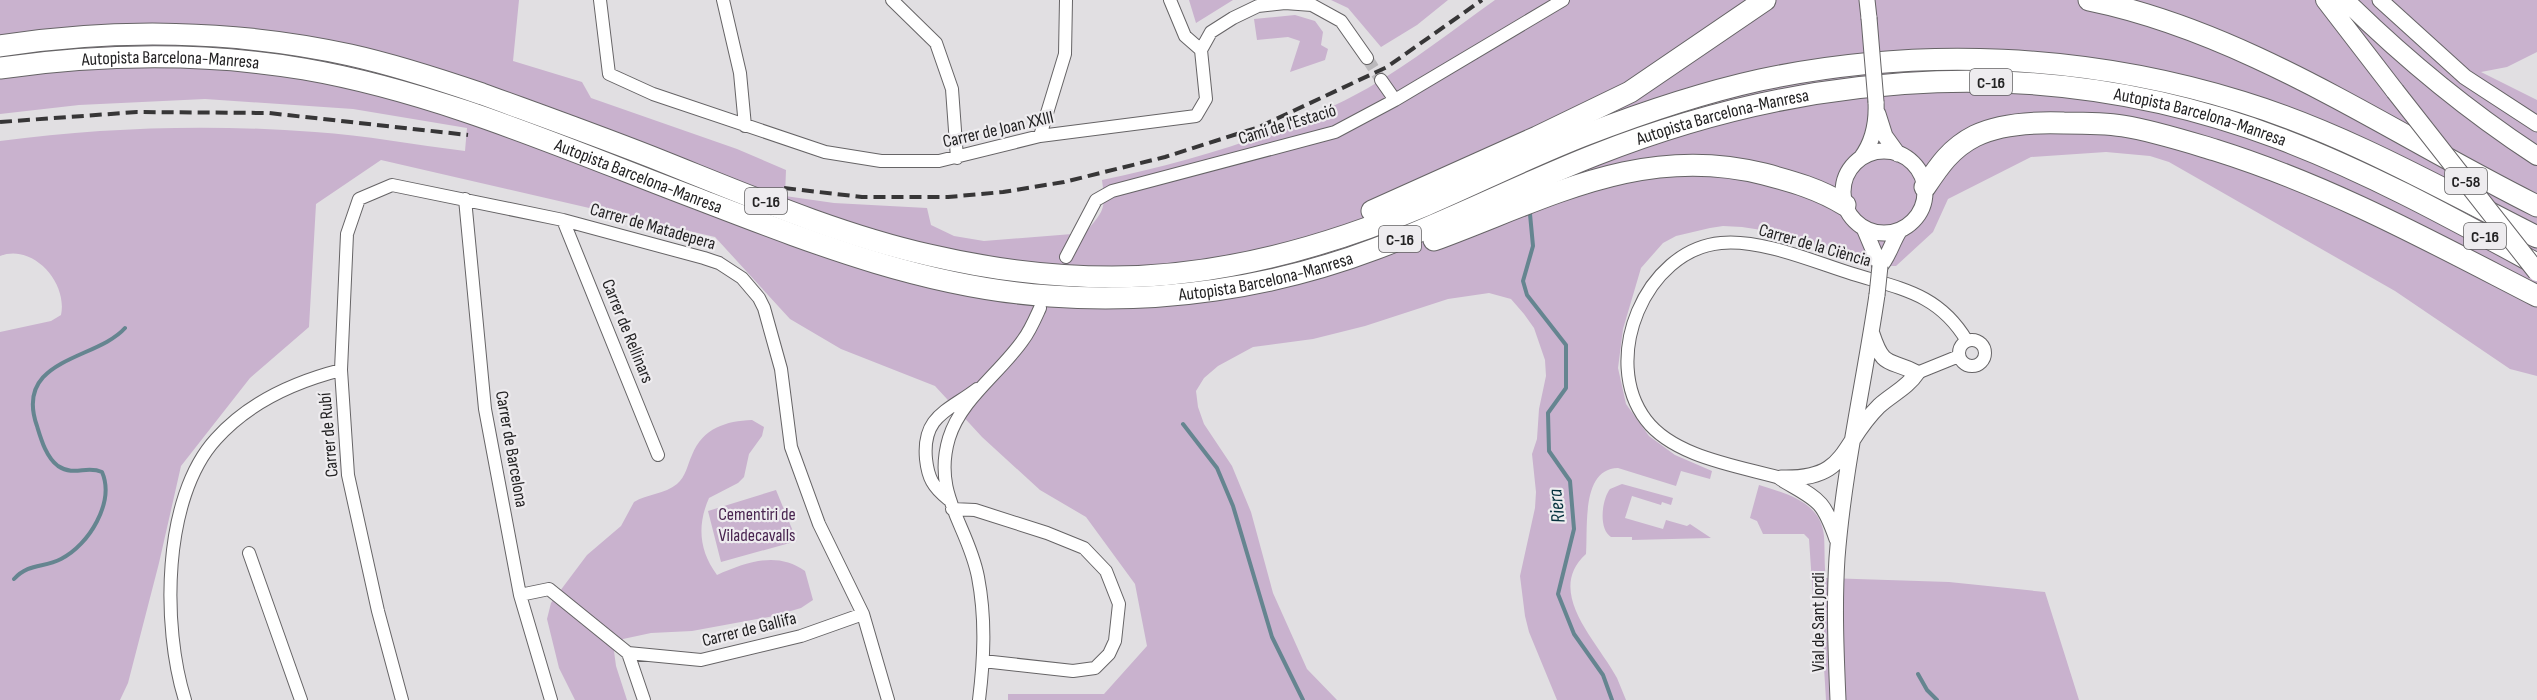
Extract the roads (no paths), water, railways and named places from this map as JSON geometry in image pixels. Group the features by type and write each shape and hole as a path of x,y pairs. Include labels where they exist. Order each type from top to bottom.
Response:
{"highway":[{"path":"1010,269 1118,268 1188,261 1263,247 1358,217 1537,137 1630,92 1765,0"},
{"path":"2089,0 2113,5 2199,33 2388,126 2460,167 2537,206"},
{"name":"Autopista Barcelona-Manresa","path":"0,46 92,36 198,36 295,45 348,55 420,74 482,94 861,235 928,255 1050,275 1114,277 1170,274 1265,259 1362,230 1582,136 1698,96 1760,80 1894,61 1966,59 2030,61 2157,80 2243,103 2325,133 2396,164 2537,237"},
{"name":"Autopista Barcelona-Manresa","path":"0,69 94,58 175,57 252,62 340,76 463,111 854,257 984,289 1048,296 1115,299 1195,293 1270,281 1370,251 1591,157 1703,117 1763,102 1825,91 1940,81 2027,83 2092,90 2164,104 2221,119 2275,136 2341,164 2451,218 2537,264"},
{"path":"1925,187 1941,162 1952,151 1977,135 1991,130 2019,124 2050,123 2122,126 2183,140 2308,182 2363,207 2537,296"},
{"path":"1270,281 1330,272 1373,260 1598,178 1642,168 1699,164 1751,171 1821,190 1845,205"},
{"path":"2396,164 2429,171 2537,225"}],"main road":[{"name":"C-58","path":"2325,0 2537,272"},
{"path":"2345,0 2436,81 2485,120 2537,156"}],"street":[{"name":"Carrer de Joan XXIII","path":"600,0 609,74 653,94 745,126 825,152 854,158 939,161 1040,136 1196,116 1206,99 1201,50"},
{"path":"723,0 740,73 745,126"},
{"path":"892,0 936,43 951,89 957,158"},
{"path":"1040,136 1065,54 1066,0"},
{"path":"1170,0 1185,36 1201,50 1211,32 1233,18 1258,6 1286,3 1312,5 1341,21 1367,58"},
{"name":"Camí de l'Estació","path":"1066,257 1096,200 1112,191 1335,132 1395,100 1563,0"},
{"path":"1867,0 1876,107 1870,147 1846,177 1843,191 1845,205 1853,218 1864,228 1880,266 1900,230"},
{"path":"2380,0 2475,85 2537,124"},
{"path":"1381,80 1395,100"},
{"path":"1864,228 1885,233 1900,230 1912,222 1921,209 1925,187 1914,164 1898,154 1886,136 1876,107"},
{"path":"1861,158 1876,152 1898,154"},
{"name":"Carrer de Matadepera","path":"392,185 563,220 719,263 742,278 752,288 764,308 781,369 791,447 819,524 863,614 888,700"},
{"name":"Carrer de Rubí","path":"392,185 359,199 347,234 341,370 348,475 378,611 402,700"},
{"name":"Carrer de Barcelona","path":"465,199 485,409 520,595 551,700"},
{"name":"Carrer de Rellinars","path":"563,220 658,455"},
{"name":"Carrer de la Ciència","path":"1781,478 1686,451 1646,421 1636,404 1627,375 1626,359 1632,332 1652,284 1663,270 1677,259 1704,246 1720,243 1739,243 1766,248 1926,298 1956,322 1967,341"},
{"name":"Vial de Sant Jordi","path":"1838,700 1835,607 1839,545 1880,266"},
{"path":"950,504 944,461 958,418 1023,340 1040,308"},
{"path":"1871,333 1883,358 1891,365 1917,373"},
{"path":"1972,339 1981,343 1985,352 1984,358 1971,366 1964,363 1959,356 1960,349 1972,339"},
{"path":"1781,478 1797,479 1823,473 1833,466 1873,412 1912,381 1917,373 1959,356"},
{"path":"185,700 177,674 169,594 173,547 187,485 215,439 253,405 308,378 341,370"},
{"path":"979,700 984,631 978,577 967,539 950,504 928,476 925,445 930,425 951,404 988,381"},
{"path":"1781,478 1811,494 1823,506 1839,545"},
{"path":"950,504 1047,533 1084,548 1106,571 1119,604 1115,641 1109,654 1095,668 1073,671 983,661"},
{"path":"249,554 301,700"},
{"path":"520,595 549,590 628,653 644,700"},
{"name":"Carrer de Gallifa","path":"628,653 701,660 801,636 863,614"}],"waterway":[{"name":"Riera","path":"1530,214 1533,246 1523,281 1527,295 1566,345 1566,388 1548,413 1549,451 1570,481 1574,529 1558,594 1574,634 1603,675 1612,700"},
{"path":"14,579 25,570 61,559 81,544 97,522 105,496 102,472 96,470 70,471 58,466 50,458 40,436 33,404 37,386 47,374 62,364 112,339 125,328"},
{"path":"1183,424 1217,468 1233,506 1272,637 1303,700"},
{"path":"1918,674 1927,690 1937,700"}],"tunnel":[{"path":"1367,58 1381,80"}],"railway":[{"path":"784,188 862,197 948,197 1003,192 1064,182 1165,157 1259,127 1387,67 1482,0"},
{"path":"0,122 137,112 269,113 468,135"}],"park label":[{"name":"Cementiri de Viladecavalls","path":"757,524"}]}
